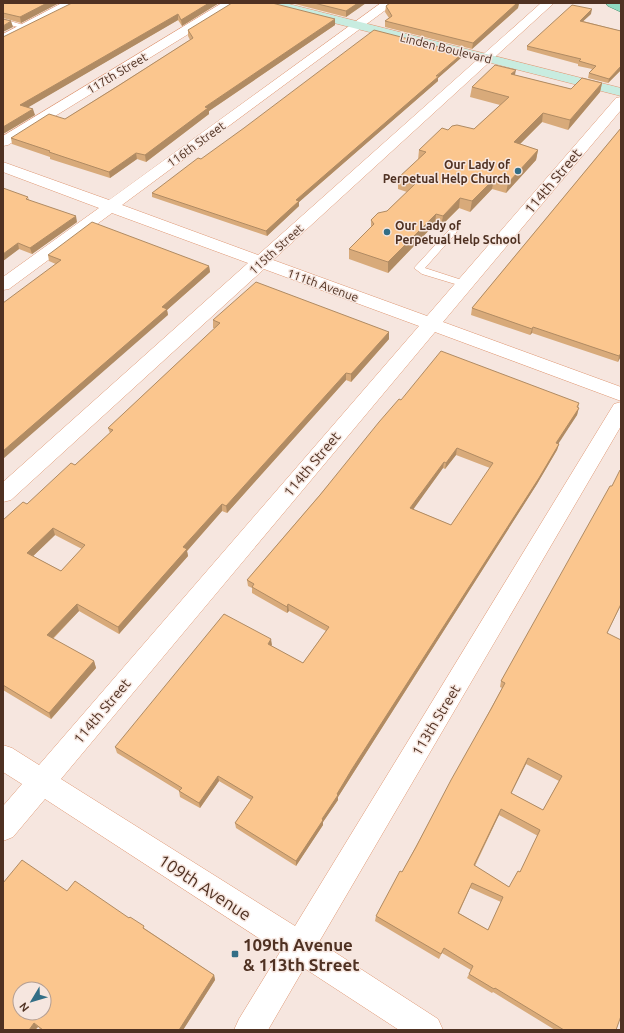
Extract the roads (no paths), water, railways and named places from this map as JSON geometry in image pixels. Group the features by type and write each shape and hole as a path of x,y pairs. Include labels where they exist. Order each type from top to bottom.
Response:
{"main road":[{"name":"Linden Boulevard","path":"271,3 621,92"},
{"path":"612,3 621,8"}],"street":[{"path":"3,39 70,3"},
{"name":"117th Street","path":"3,142 230,3"},
{"name":"116th Street","path":"3,285 389,3"},
{"name":"115th Street","path":"3,494 548,3"},
{"name":"114th Street","path":"3,828 621,101"},
{"name":"111th Avenue","path":"3,166 430,325 621,394"},
{"name":"113th Street","path":"250,1030 621,409"},
{"name":"109th Avenue","path":"3,758 300,947 427,1030"}],"lane":[{"path":"3,21 25,27"},
{"path":"453,231 419,268 425,272 465,284"}],"place":[{"name":"Our Lady of Perpetual Help Church","path":"518,171"},
{"name":"Our Lady of Perpetual Help School","path":"387,232"},
{"name":"109th Avenue & 113th Street","path":"235,954"}]}
